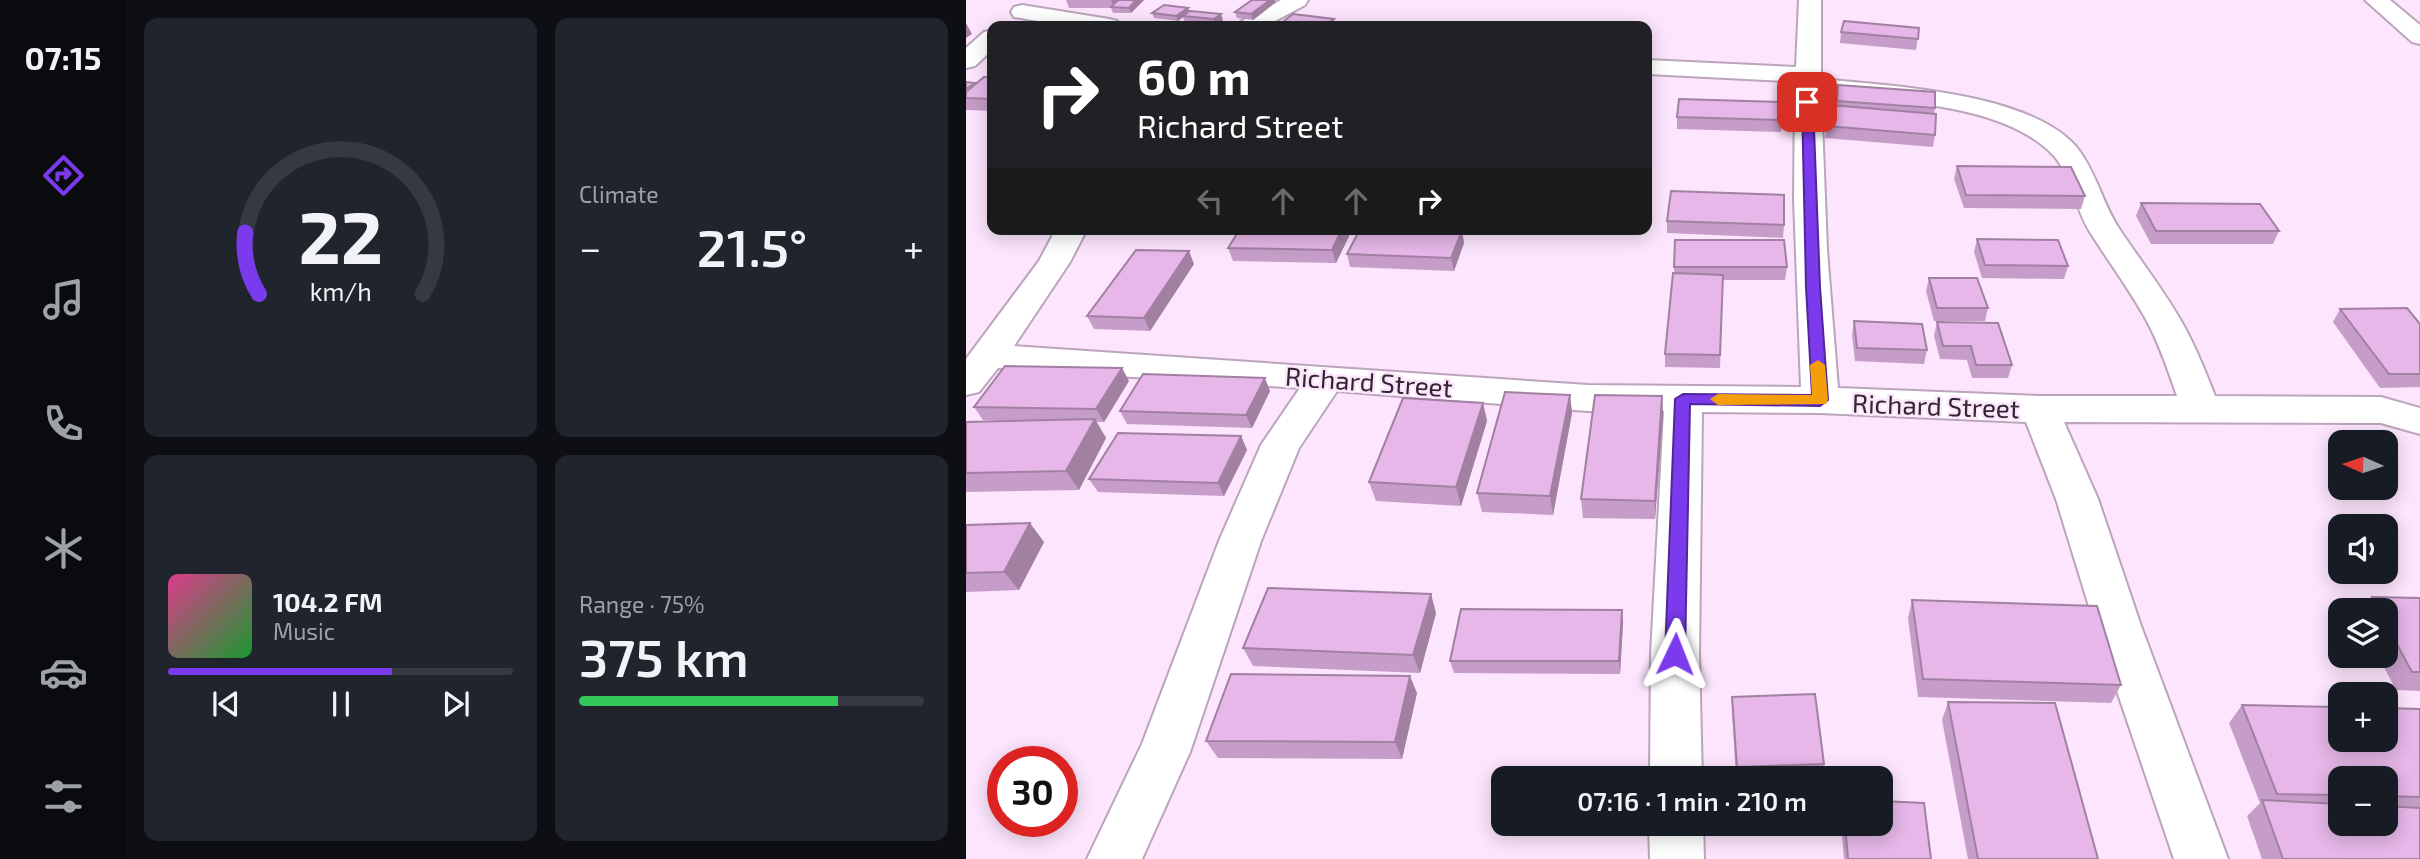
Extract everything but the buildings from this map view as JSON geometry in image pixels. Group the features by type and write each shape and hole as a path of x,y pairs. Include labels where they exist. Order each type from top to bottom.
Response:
{"street":[{"path":"1259,21 1297,0"},
{"path":"1810,0 1807,85 1813,287 1820,400"},
{"path":"2376,0 2420,37"},
{"path":"1021,13 1075,21"},
{"path":"966,61 987,42"},
{"path":"1652,67 1793,74 1807,85 1934,100 1984,109 2044,133 2063,148 2098,220 2168,328 2201,409"},
{"path":"966,383 989,356 1054,262 1069,235"},
{"name":"Richard Street","path":"989,356 1327,377 1588,398 1820,400 2038,409 2381,410 2420,421"},
{"path":"1114,859 1166,752 1240,541 1281,446 1327,377"},
{"path":"1676,766 1675,654 1683,399"},
{"path":"2038,409 2048,427 2076,500 2201,859"},
{"path":"1676,836 1677,859"}],"slow traffic":[{"path":"1718,399 1820,400 1818,365"}],"route":[{"path":"1675,654 1683,399 1820,400 1807,102"}]}
